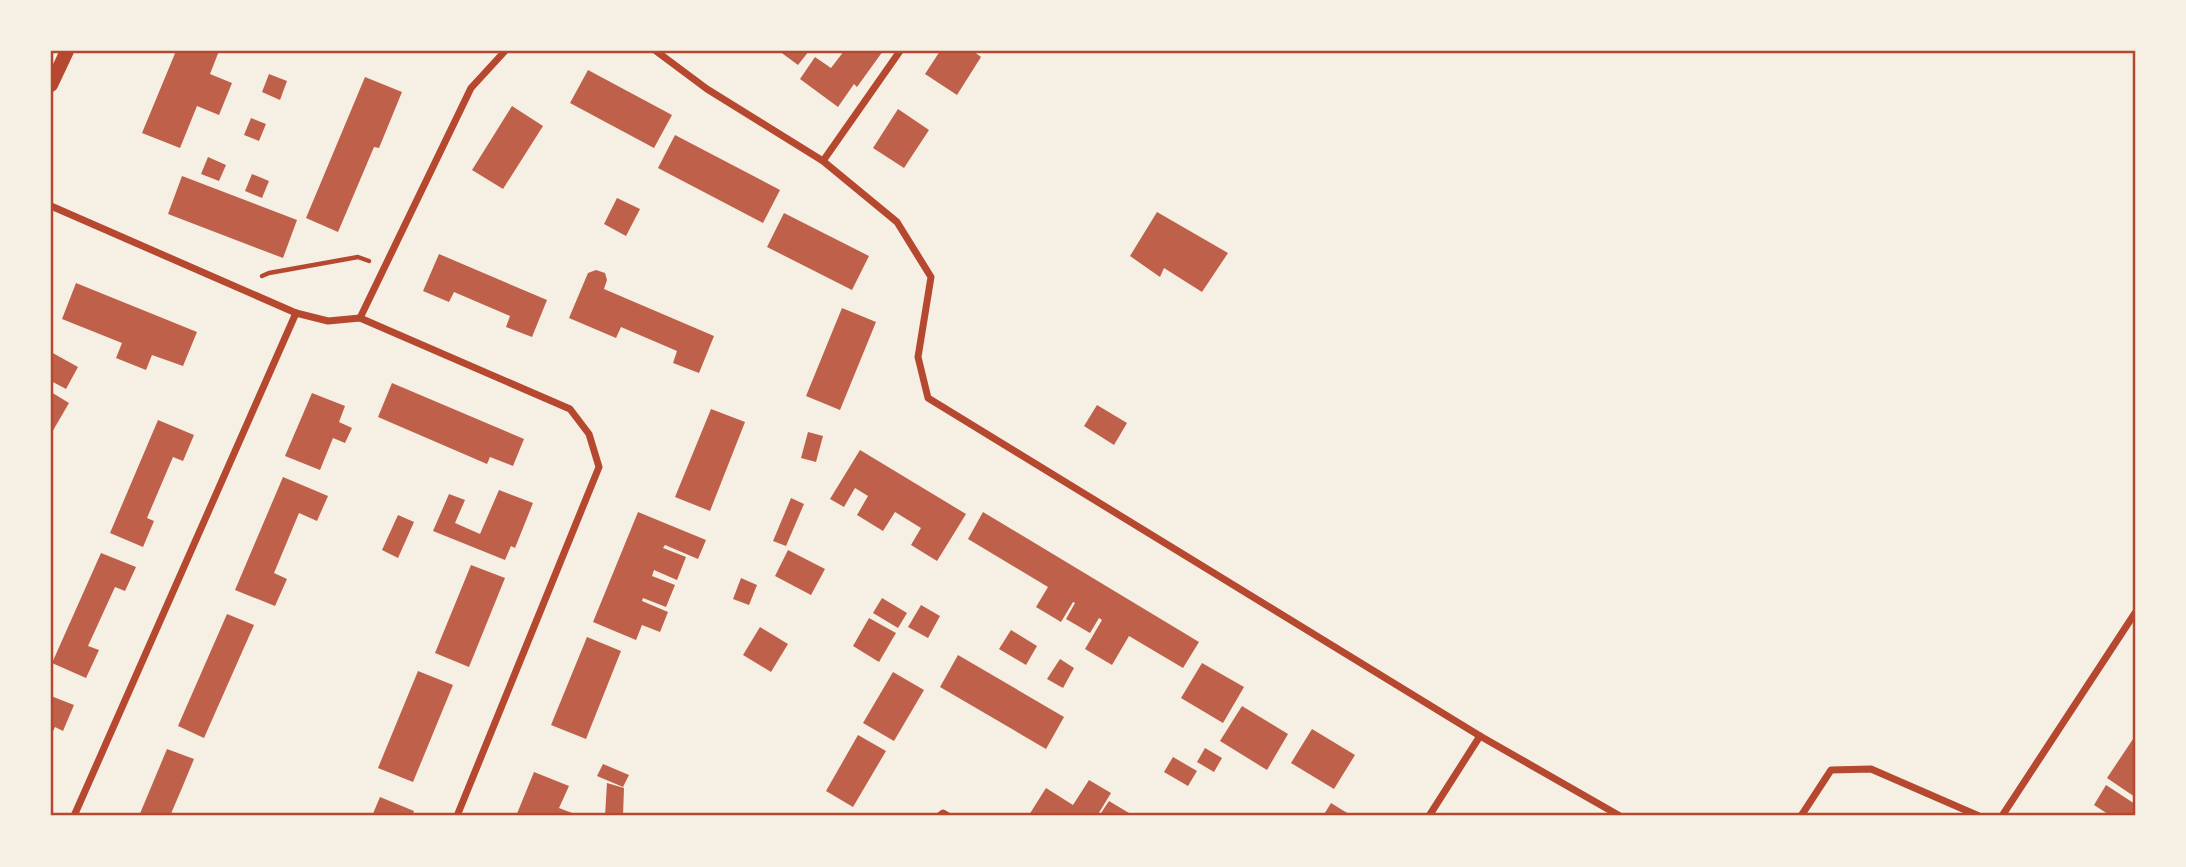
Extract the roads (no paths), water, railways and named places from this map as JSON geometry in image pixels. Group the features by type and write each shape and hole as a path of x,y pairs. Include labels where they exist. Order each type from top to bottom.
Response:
{"main road":[{"path":"51,85 67,51"}],"street":[{"path":"360,318 471,88 505,51"},
{"path":"656,51 707,89 823,161 897,222 931,277 918,356 928,398 1480,736 1620,816"},
{"path":"823,161 900,51"},
{"path":"51,206 296,313 328,321 360,318 570,409 589,434 598,467 457,816"},
{"path":"74,816 296,313"},
{"path":"2002,816 2135,613"},
{"path":"1429,816 1480,736"},
{"path":"1801,816 1831,770 1857,769 1871,769 1979,816"},
{"path":"939,816 943,813 948,816"}]}
